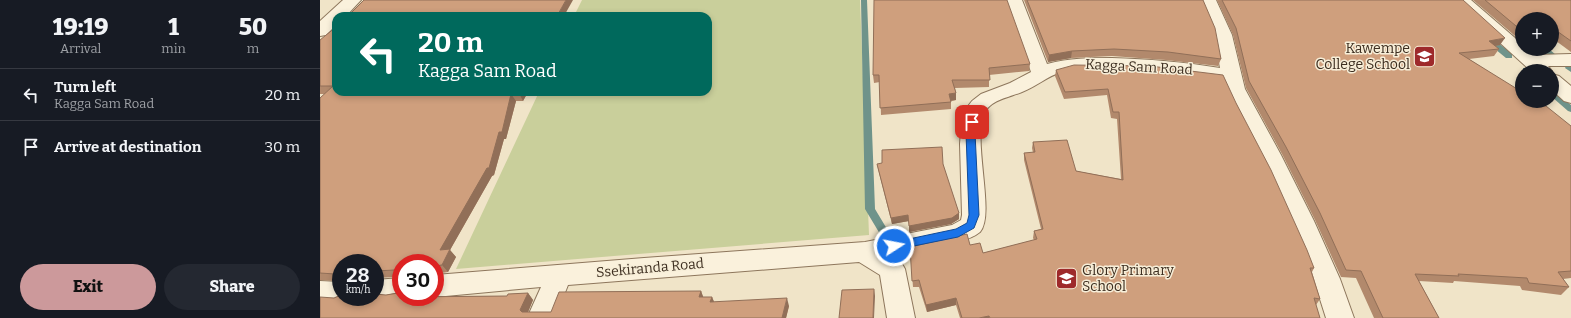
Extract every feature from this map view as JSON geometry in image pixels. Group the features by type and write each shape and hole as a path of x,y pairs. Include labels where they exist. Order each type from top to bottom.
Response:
{"street":[{"path":"340,12 353,0"},
{"path":"1014,0 1041,73"},
{"path":"1208,0 1226,47 1230,75 1236,90 1275,164 1303,224 1323,269 1340,318"},
{"path":"1461,0 1534,64"},
{"path":"320,31 332,20"},
{"path":"1548,64 1571,60"},
{"name":"Kagga Sam Road","path":"865,252 958,233 971,225 974,215 970,133 974,111 982,102 1019,87 1041,73 1058,67 1080,64 1133,64 1184,68 1230,75"},
{"path":"1559,86 1571,97"},
{"path":"865,252 872,260 883,263 892,269 901,318"},
{"name":"Ssekiranda Road","path":"444,285 558,277 644,268 865,252"},
{"path":"541,318 558,277"},
{"path":"320,292 332,293"}],"green space":[{"path":"582,0 860,0 869,235 456,269 537,96 712,96 712,12 576,12"}],"building":[{"path":"364,0 566,0 559,12 352,12"},
{"path":"874,0 1007,0 1030,64 989,68 990,80 952,80 956,93 949,94 951,102 880,108 879,75 873,75"},
{"path":"1027,0 1203,0 1215,28 1221,59 1168,52 1114,49 1072,51 1049,55"},
{"path":"1222,0 1463,0 1505,38 1489,41 1499,49 1459,53 1515,88 1515,108 1548,108 1571,126 1571,271 1558,272 1569,287 1529,283 1527,278 1458,274 1459,276 1415,274 1439,318 1383,318 1361,271 1346,270 1320,213 1286,147 1249,81 1236,28"},
{"path":"1485,0 1571,0 1571,41 1559,33 1559,12 1515,12 1515,25"},
{"path":"332,30 332,86 320,86 320,40"},
{"path":"1074,65 1150,66 1223,75 1271,170 1307,250 1314,268 1310,268 1320,299 1314,298 1320,318 990,318 989,316 979,318 962,318 956,298 926,305 919,280 912,281 910,247 967,234 970,245 980,243 983,253 1037,239 1034,231 1043,229 1024,153 1035,152 1033,142 1067,140 1076,171 1123,180 1119,112 1113,112 1108,89 1065,92 1056,70"},
{"path":"332,87 332,96 511,96 502,132 499,132 489,168 487,168 440,250 450,249 444,261 444,254 392,254 392,270 384,271 384,254 332,254 332,274 320,273 320,98"},
{"path":"942,147 943,164 959,213 952,218 909,226 908,215 891,218 877,164 882,163 882,150"},
{"path":"874,289 873,318 839,318 842,290"},
{"path":"701,291 699,297 712,297 710,302 787,298 782,318 320,318 320,297 332,298 332,306 384,306 384,295 392,294 392,306 444,306 444,297 507,296 508,294 528,293 520,310 522,312 551,312 559,292"}],"waterway":[{"path":"864,0 870,209 885,234 889,249"},
{"path":"1487,38 1509,56"},
{"path":"1559,99 1571,109"}],"place":[{"name":"Kawempe College School","path":"1425,56"},
{"name":"Glory Primary School","path":"1066,278"}],"route":[{"path":"894,246 958,233 971,225 974,215 970,133 972,122"}]}
